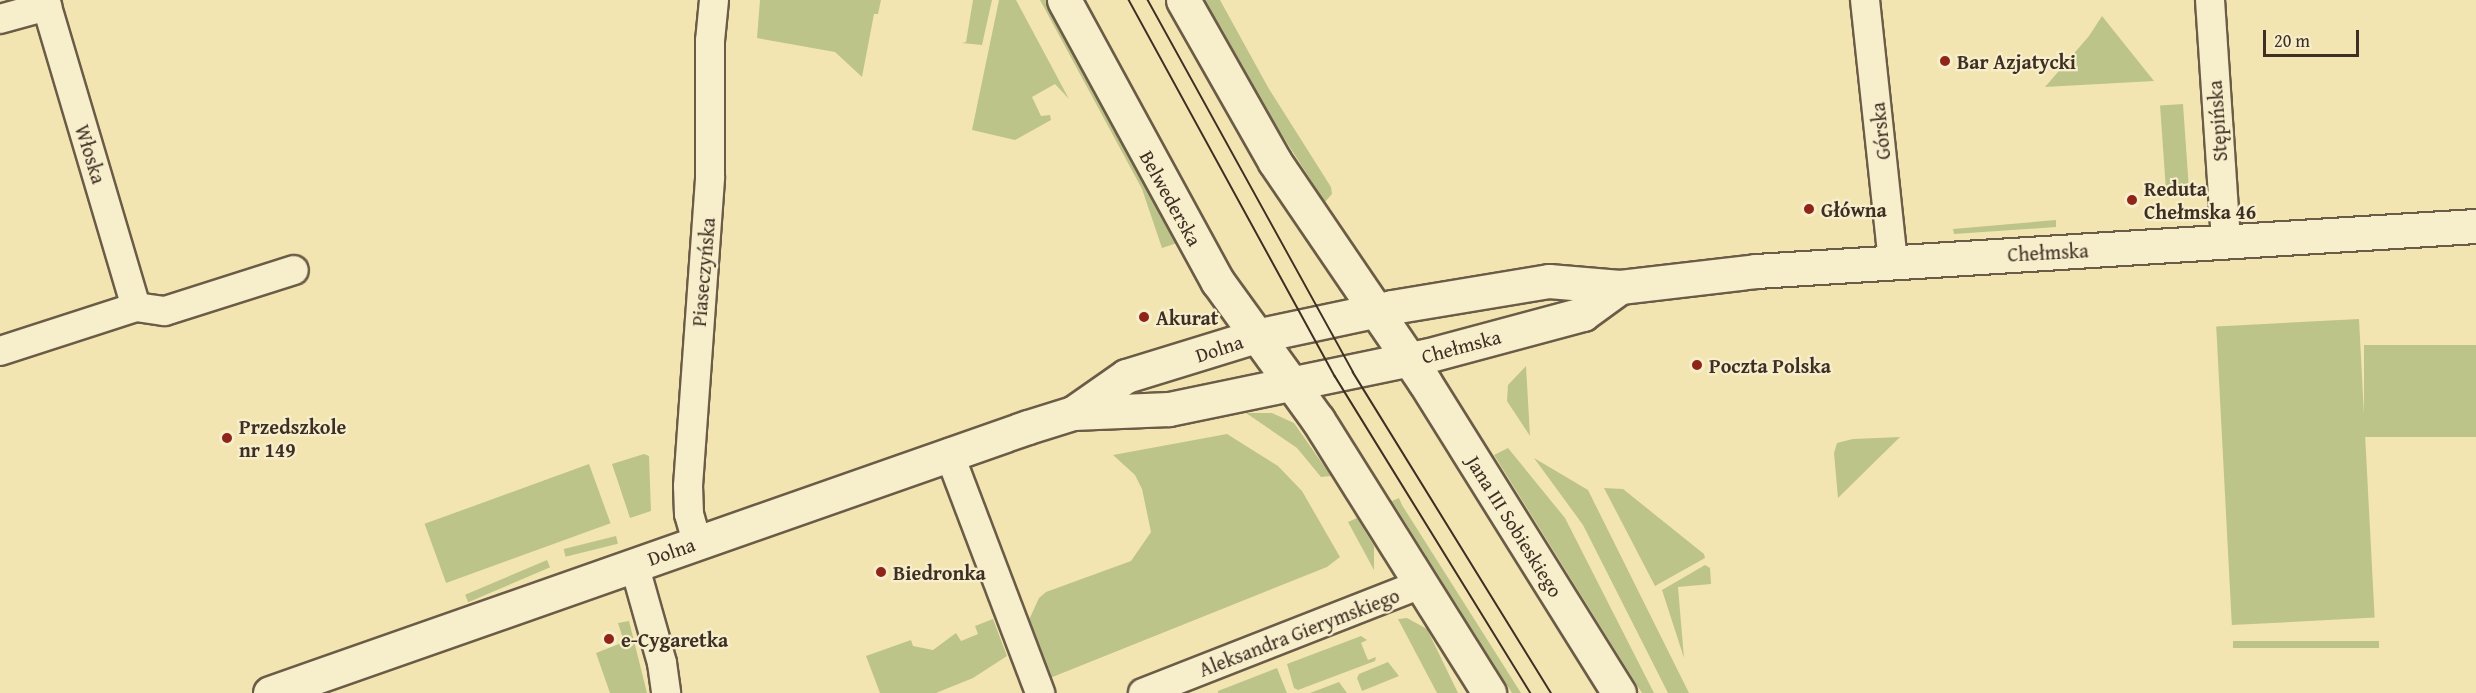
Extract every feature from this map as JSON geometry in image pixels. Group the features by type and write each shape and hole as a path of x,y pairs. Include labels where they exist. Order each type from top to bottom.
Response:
{"street":[{"name":"Piaseczyńska","path":"697,542 689,514 688,486 710,177 710,40 714,0"},
{"name":"Belwederska","path":"1064,0 1205,260 1256,336 1294,385"},
{"path":"1183,0 1259,136 1409,359"},
{"name":"Górska","path":"1865,0 1893,262"},
{"name":"Stępińska","path":"2210,0 2226,242"},
{"path":"0,19 46,3"},
{"name":"Włoska","path":"46,3 136,307"},
{"name":"Chełmska","path":"1376,310 1549,281 1620,287 1756,271 2476,226"},
{"path":"0,351 136,307 165,311 294,270"},
{"name":"Chełmska","path":"1294,385 1409,359 1582,314 1620,287"},
{"name":"Dolna","path":"270,693 949,453 1073,413 1126,376 1256,336 1376,310"},
{"name":"Jana III Sobieskiego","path":"1409,359 1620,693"},
{"name":"Dolna","path":"1073,413 1146,413 1294,385"},
{"path":"1294,385 1490,693"},
{"path":"949,453 1040,693"},
{"path":"634,564 662,663 666,693"},
{"name":"Aleksandra Gierymskiego","path":"1143,693 1421,584"}],"green space":[{"path":"760,0 881,0 878,14 874,14 862,77 835,52 757,38"},
{"path":"973,0 992,0 982,45 962,43 966,42"},
{"path":"999,0 1016,0 1069,99 1055,84 1032,97 1041,116 1050,115 1051,120 1015,140 972,130"},
{"path":"1040,0 1046,0 1177,243 1162,248 1142,189"},
{"path":"1204,0 1220,0 1269,89 1331,187 1332,194 1325,202 1271,118"},
{"path":"2102,16 2154,81 2045,87 2089,36"},
{"path":"2183,104 2189,196 2166,197 2160,106"},
{"path":"2056,220 2056,227 1954,234 1953,229"},
{"path":"2359,319 2375,618 2232,625 2216,326"},
{"path":"2364,345 2476,345 2476,437 2364,437"},
{"path":"1526,366 1530,436 1507,401 1508,385"},
{"path":"1246,413 1272,413 1294,423 1331,476 1321,477 1297,448"},
{"path":"1227,434 1278,466 1302,491 1340,557 1327,567 1050,678 1028,622 1039,598 1046,592 1131,561 1151,532 1142,489 1135,475 1113,455"},
{"path":"1900,437 1838,498 1834,453 1837,443 1853,439"},
{"path":"1508,448 1565,518 1654,693 1642,693 1494,455"},
{"path":"644,454 649,456 651,511 630,518 612,464"},
{"path":"1534,458 1588,490 1689,693 1668,693 1583,525"},
{"path":"589,464 611,523 446,583 425,524"},
{"path":"1604,488 1623,489 1704,554 1705,558 1655,586"},
{"path":"1399,498 1521,693 1512,693 1392,501"},
{"path":"1357,518 1374,546 1374,570 1348,522"},
{"path":"616,536 618,544 566,557 564,549"},
{"path":"547,560 550,567 468,602 465,595"},
{"path":"1705,565 1710,568 1711,584 1678,587 1684,658 1662,590"},
{"path":"1407,618 1427,629 1458,693 1437,693 1398,619"},
{"path":"993,619 1007,656 973,678 936,693 880,693 866,656 911,640 913,646 933,650 956,633 961,641 978,634 975,626"},
{"path":"629,621 647,693 610,693 596,653 624,642 618,623"},
{"path":"1361,636 1367,640 1361,643 1368,660 1376,657 1375,661 1298,690 1294,688 1287,664"},
{"path":"2233,641 2379,641 2379,648 2233,648"},
{"path":"1388,662 1399,676 1362,691 1357,678 1359,674"},
{"path":"1277,668 1287,693 1218,693 1218,691"},
{"path":"1339,682 1347,693 1310,693"}],"tram line":[{"path":"1129,0 1335,376 1531,693"},
{"path":"1148,0 1353,372 1551,693"}],"place":[{"name":"Bar Azjatycki","path":"1945,61"},
{"name":"Reduta Chełmska 46","path":"2132,200"},
{"name":"Główna","path":"1809,209"},
{"name":"Akurat","path":"1144,317"},
{"name":"Poczta Polska","path":"1697,365"},
{"name":"Przedszkole nr 149","path":"227,438"},
{"name":"Biedronka","path":"881,572"},
{"name":"e-Cygaretka","path":"609,639"}]}
